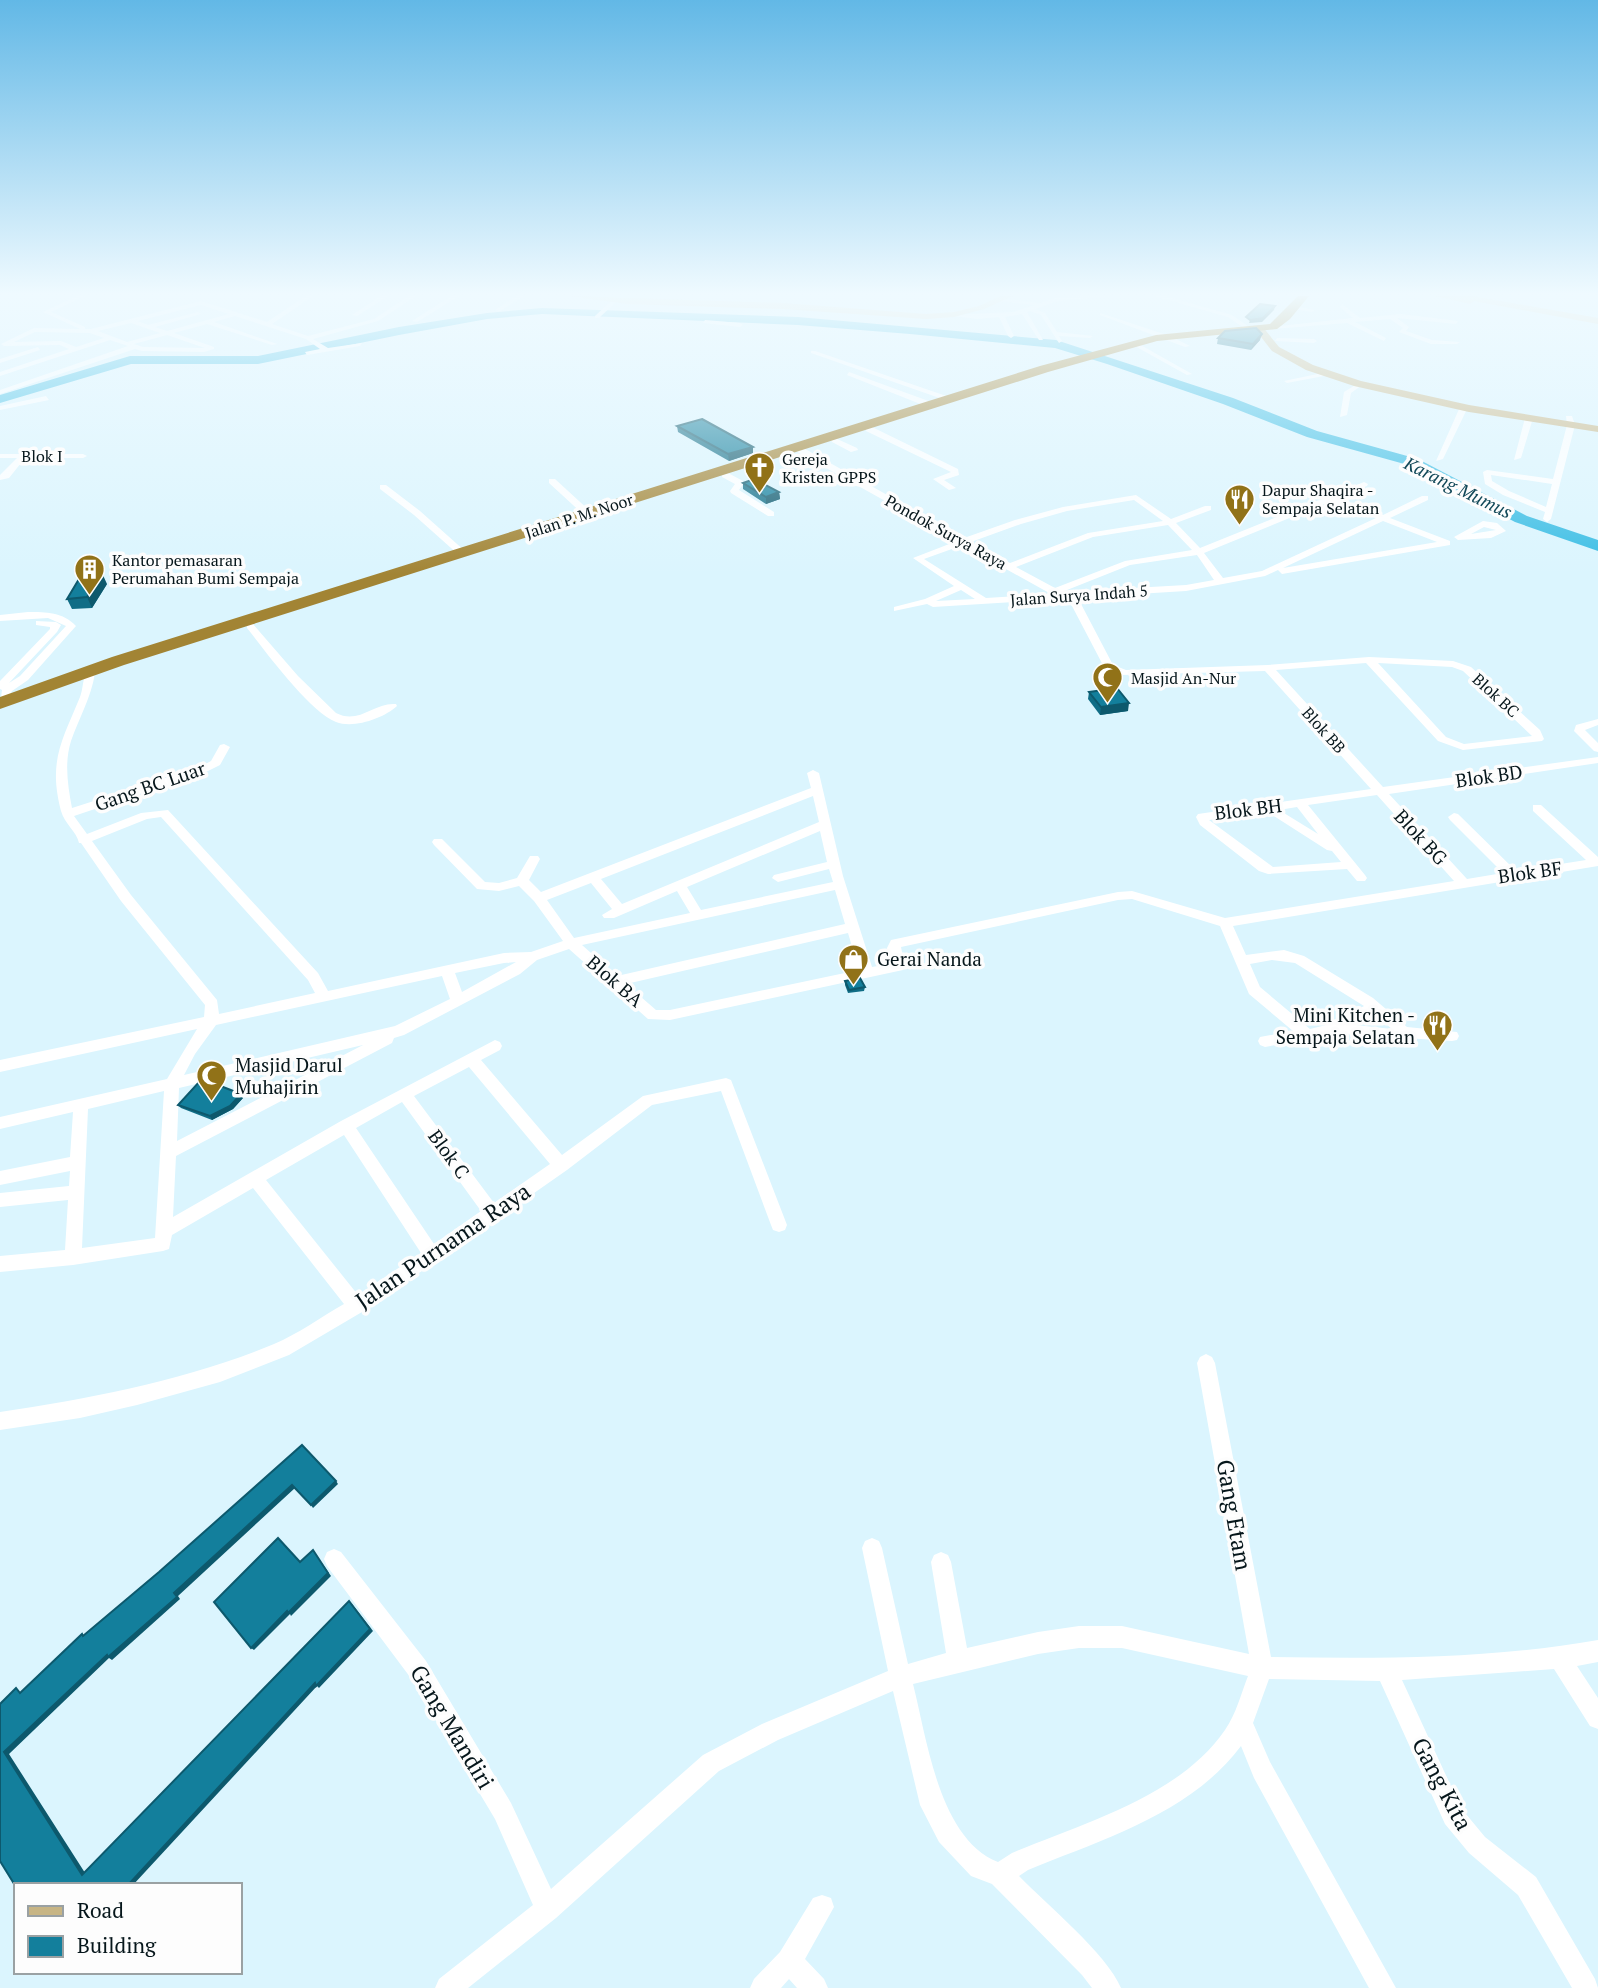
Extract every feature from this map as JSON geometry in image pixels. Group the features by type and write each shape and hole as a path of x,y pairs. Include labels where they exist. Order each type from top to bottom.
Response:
{"highway":[{"name":"Jalan P. M. Noor","path":"3,698 250,626 463,554 869,429 983,389"},
{"name":"Jalan P. M. Noor","path":"95,672 118,661 273,617 987,389"}],"main road":[{"path":"1381,389 1529,418 1598,423"},
{"path":"1399,389 1598,429"}],"street":[{"path":"887,389 931,406"},
{"path":"921,389 951,399"},
{"path":"1343,415 1348,391 1351,389"},
{"path":"0,408 46,398"},
{"path":"1439,459 1464,407"},
{"path":"1517,458 1529,418"},
{"path":"1555,482 1487,472 1488,482 1548,515 1570,422"},
{"path":"869,429 934,471 952,488"},
{"path":"835,440 854,450"},
{"name":"Pondok Surya Raya","path":"798,449 1058,593"},
{"name":"Blok I","path":"0,456 83,456"},
{"path":"0,478 6,476 23,456"},
{"path":"725,475 740,483 734,491 771,514"},
{"path":"552,481 593,514"},
{"path":"1058,593 1128,563 1199,552 1364,484"},
{"path":"383,487 463,554"},
{"path":"985,601 917,560 919,555 1018,522 1066,509 1131,497 1144,501 1170,522 1199,552 1220,582"},
{"path":"1331,498 1447,543"},
{"name":"Jalan Surya Indah 5","path":"1265,573 1425,498"},
{"path":"1008,567 1091,535 1170,522 1208,508"},
{"name":"Jalan Surya Indah 5","path":"928,601 933,604 1058,593 1163,590 1447,543 1458,537"},
{"path":"897,608 928,601 961,586"},
{"name":"Blok BC","path":"1058,593 1081,610 1109,667 1118,672 1268,667 1368,660 1453,664 1467,668 1536,732 1538,739 1475,746 1453,745 1442,739 1368,660"},
{"path":"0,618 46,616 60,623"},
{"path":"0,625 60,623"},
{"path":"3,698 1,686 60,623"},
{"path":"250,626 291,674 334,717 353,721 392,706"},
{"name":"Blok BB","path":"1268,667 1380,793"},
{"path":"95,672 62,755 62,785 68,814 83,840 212,1013"},
{"path":"1593,744 1579,731 1580,727 1596,722"},
{"name":"Gang BC Luar","path":"68,814 204,769 216,763 224,747"},
{"name":"Blok BD","path":"1380,793 1598,760"},
{"path":"813,773 823,825 867,973 898,966 895,943 1132,895 1225,923 1254,990 1307,1035"},
{"path":"539,898 817,790"},
{"name":"Blok BH","path":"1351,865 1281,872 1267,870 1202,819 1204,814 1380,793"},
{"name":"Blok BG","path":"1380,793 1462,882"},
{"path":"1299,802 1361,878"},
{"path":"1267,807 1342,854"},
{"path":"1536,808 1597,862"},
{"path":"83,840 145,816 164,813 319,988"},
{"path":"1454,817 1512,875"},
{"path":"168,1153 360,1055 399,1031 515,971 566,935 689,902 823,825"},
{"path":"438,842 482,886 499,887 523,881 534,859"},
{"name":"Blok BF","path":"1225,923 1462,882 1597,862"},
{"path":"593,877 614,912 689,902 837,873"},
{"path":"778,878 837,873"},
{"name":"Blok BA","path":"523,881 566,935 653,1015 661,1016 867,973"},
{"path":"617,981 853,927"},
{"path":"1241,960 1283,955 1301,959 1375,1007 1397,1024 1402,1032"},
{"path":"0,1066 319,988 447,971 504,958 532,957"},
{"path":"447,971 458,1002"},
{"path":"1265,1041 1338,1028 1375,1007"},
{"path":"0,1264 153,1248 163,1244 172,1083 212,1013"},
{"path":"1338,1028 1397,1035 1402,1032 1452,1036"},
{"path":"0,1124 399,1031"},
{"path":"162,1232 346,1125 495,1046"},
{"path":"471,1059 561,1166"},
{"name":"Jalan Purnama Raya","path":"0,1421 92,1406 220,1373 283,1349 356,1306 432,1255 561,1166 648,1100 726,1083 779,1225"},
{"name":"Blok C","path":"405,1094 492,1213"},
{"path":"73,1256 82,1105"},
{"path":"346,1125 432,1255"},
{"path":"0,1178 79,1162"},
{"path":"255,1178 356,1306"},
{"path":"0,1200 78,1192"},
{"name":"Gang Etam","path":"1206,1363 1262,1668"},
{"path":"872,1548 932,1805 947,1834 980,1867 1000,1875 1091,1966 1108,1988"},
{"name":"Gang Mandiri","path":"334,1559 418,1669 503,1811 547,1909"},
{"path":"941,1562 958,1661"},
{"path":"448,1988 547,1909 711,1763 770,1732 900,1677 1038,1643 1079,1637 1122,1637 1262,1668 1386,1670 1559,1658 1598,1651"},
{"path":"1559,1658 1598,1718"},
{"path":"1000,1875 1020,1861 1145,1810 1198,1776 1231,1741 1242,1723 1262,1668"},
{"name":"Gang Kita","path":"1386,1670 1453,1816 1477,1844 1527,1886 1586,1988"},
{"path":"1242,1723 1262,1770 1383,1988"},
{"path":"762,1988 789,1961 822,1907"},
{"path":"789,1961 815,1988"}],"building":[{"path":"702,419 753,447 728,454 677,426"},
{"path":"754,479 779,492 766,497 743,483"},
{"path":"102,573 87,597 67,599 82,574"},
{"path":"1117,688 1129,703 1101,707 1089,692"},
{"name":"Gerai Nanda","path":"860,978 865,987 849,990 845,981"},
{"name":"Masjid Darul Muhajirin","path":"205,1080 241,1094 230,1106 210,1116 178,1105 199,1082"},
{"path":"302,1445 336,1481 311,1505 292,1485 174,1593 177,1597 108,1657 107,1655 4,1752 82,1875 349,1601 370,1629 316,1686 315,1683 130,1883 14,1884 0,1861 0,1704 16,1688 20,1693 82,1634 83,1636"},
{"path":"278,1538 300,1562 313,1550 328,1573 251,1648 214,1602"}],"waterway":[{"name":"Karang Mumus","path":"0,399 34,389"},
{"name":"Karang Mumus","path":"1192,389 1312,434 1413,462 1521,519 1598,546"}],"place":[{"name":"Gereja Kristen GPPS","path":"759,495"},
{"name":"Dapur Shaqira - Sempaja Selatan","path":"1239,526"},
{"name":"Kantor pemasaran Perumahan Bumi Sempaja","path":"89,596"},
{"name":"Masjid An-Nur","path":"1108,705"},
{"name":"Gerai Nanda","path":"854,986"},
{"name":"Mini Kitchen - Sempaja Selatan","path":"1438,1053"},
{"name":"Masjid Darul Muhajirin","path":"212,1103"}]}
